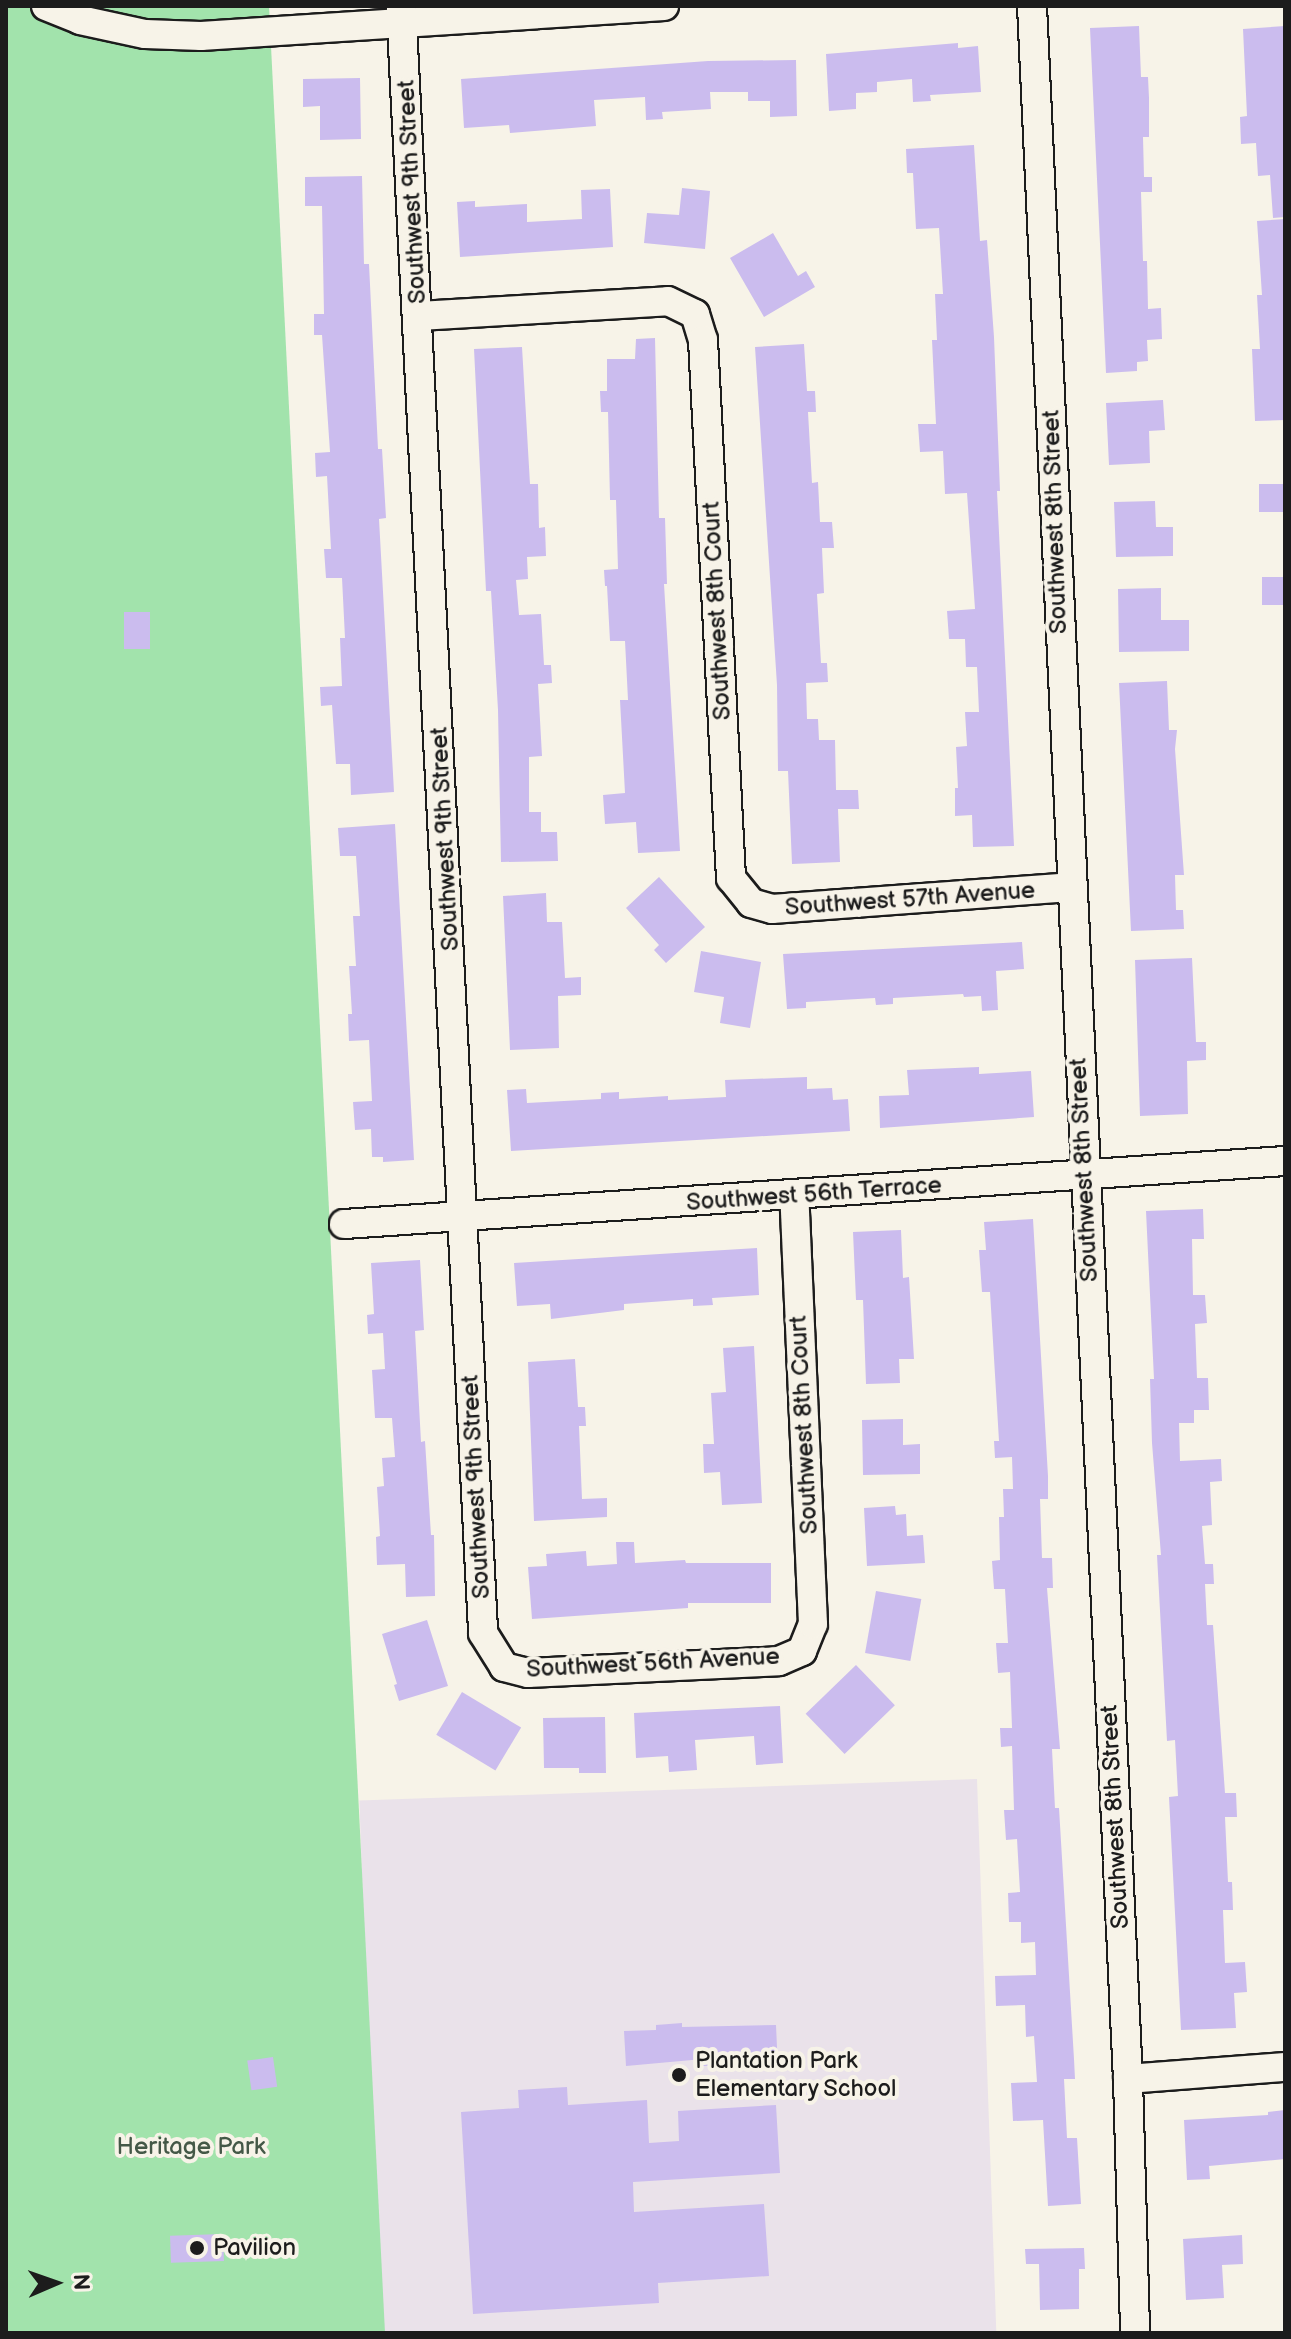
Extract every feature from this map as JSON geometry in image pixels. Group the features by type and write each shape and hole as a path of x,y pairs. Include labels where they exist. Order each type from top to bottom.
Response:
{"street":[{"path":"46,6 80,20 145,34 201,36 402,14 664,6"},
{"name":"Southwest 8th Street","path":"1032,6 1070,887 1128,2079 1135,2333"},
{"name":"Southwest 9th Street","path":"402,14 483,1633 504,1667"},
{"name":"Southwest 8th Court","path":"419,316 668,301 695,314 703,340 731,878 751,903"},
{"name":"Southwest 57th Avenue","path":"751,903 772,909 1070,887"},
{"name":"Southwest 56th Terrace","path":"344,1224 1285,1161"},
{"name":"Southwest 8th Court","path":"794,1196 813,1624 802,1651"},
{"name":"Southwest 56th Avenue","path":"504,1667 528,1673 779,1661 802,1651"},
{"path":"1128,2079 1285,2067"}],"shaded area":[{"name":"Plantation Park Elementary School","path":"977,1779 996,2333 378,2333 359,1801"}],"green space":[{"name":"Heritage Park","path":"6,6 269,6 385,2333 6,2333"}],"building":[{"path":"1139,26 1141,77 1148,77 1149,98 1149,137 1143,137 1144,177 1152,177 1152,192 1141,192 1143,261 1147,261 1148,309 1161,308 1162,339 1147,340 1148,361 1137,362 1137,371 1106,373 1090,28"},
{"path":"1285,26 1285,217 1273,218 1270,175 1258,176 1256,143 1241,144 1240,117 1247,116 1243,29"},
{"path":"958,43 958,48 978,46 981,92 930,95 931,101 913,102 912,79 877,82 877,92 856,93 856,109 829,111 826,54"},
{"path":"796,60 797,116 770,117 770,101 748,101 748,92 710,92 711,109 662,112 663,119 646,120 645,97 594,100 596,126 510,133 509,125 464,128 461,79 708,61"},
{"path":"360,78 361,139 320,140 320,106 303,107 303,79"},
{"path":"974,145 980,241 987,240 994,337 1000,491 997,491 1014,846 973,847 972,815 955,816 955,788 958,788 956,747 967,746 965,712 979,712 977,667 966,667 965,639 949,639 947,611 975,609 967,493 945,494 943,451 920,452 918,424 936,424 932,340 937,340 935,294 943,294 939,228 916,229 913,173 907,173 906,149"},
{"path":"362,176 364,264 369,264 378,449 382,449 386,518 379,519 394,792 351,795 350,764 336,764 332,705 321,706 320,687 342,686 340,638 345,638 342,578 326,578 324,549 331,549 327,476 316,477 315,453 330,452 322,335 314,335 314,314 324,314 322,206 305,206 305,177"},
{"path":"682,188 710,191 705,249 644,243 647,213 679,215"},
{"path":"610,189 613,247 460,257 457,202 475,201 475,207 527,204 527,222 582,219 581,190"},
{"path":"1285,219 1285,420 1255,421 1252,349 1260,349 1257,295 1262,295 1257,221"},
{"path":"773,233 798,276 806,271 815,287 764,317 730,258"},
{"path":"655,338 659,518 665,518 667,584 664,584 680,851 638,853 636,822 605,824 603,795 625,793 620,700 628,700 625,641 610,641 605,586 604,570 618,569 616,500 610,500 608,412 601,412 600,391 607,391 607,359 635,359 636,339"},
{"path":"804,344 807,391 815,391 816,412 808,412 812,483 818,482 820,522 832,522 834,548 822,548 824,593 817,594 821,663 827,663 828,682 806,683 807,719 818,719 819,740 835,740 836,790 858,790 859,809 838,809 840,862 792,864 788,771 778,771 777,685 755,347"},
{"path":"522,347 530,484 538,484 539,528 545,527 546,556 527,557 528,579 516,580 519,615 541,614 544,665 551,665 552,683 538,684 542,756 529,757 529,812 541,812 541,832 557,832 558,861 501,862 498,710 491,591 486,591 474,349"},
{"path":"1163,400 1165,430 1149,431 1150,463 1109,465 1106,403"},
{"path":"1259,484 1285,484 1285,512 1259,512"},
{"path":"1155,501 1156,527 1173,527 1173,556 1116,557 1114,502"},
{"path":"1262,577 1285,577 1285,605 1262,605"},
{"path":"1161,588 1161,620 1189,620 1189,651 1119,652 1118,589"},
{"path":"124,612 150,612 150,649 124,649"},
{"path":"1167,681 1169,730 1177,730 1175,749 1184,875 1175,875 1176,910 1183,910 1184,929 1131,931 1119,683"},
{"path":"395,824 414,1160 383,1162 383,1157 372,1157 371,1129 355,1130 353,1102 372,1101 369,1040 349,1041 348,1014 352,1014 349,966 356,966 353,916 360,916 356,856 340,856 338,828"},
{"path":"659,877 705,927 666,963 654,950 659,945 626,908"},
{"path":"546,893 547,922 562,922 565,978 581,977 581,995 558,996 559,1048 510,1050 503,896"},
{"path":"1022,942 1024,969 996,971 998,1010 982,1011 981,996 964,997 963,994 893,998 893,1004 876,1005 875,998 806,1002 806,1008 787,1009 783,954"},
{"path":"701,951 761,962 750,1028 720,1023 724,997 694,992"},
{"path":"1192,958 1196,1042 1206,1042 1206,1060 1187,1061 1188,1114 1140,1116 1135,960"},
{"path":"979,1067 979,1074 1031,1071 1034,1117 880,1128 879,1096 909,1095 907,1070"},
{"path":"807,1077 807,1089 832,1088 833,1100 848,1099 850,1131 511,1151 507,1090 526,1089 527,1103 601,1099 601,1093 619,1092 619,1099 668,1096 668,1100 726,1097 725,1080"},
{"path":"1203,1209 1204,1239 1192,1239 1193,1295 1205,1295 1207,1323 1195,1324 1197,1378 1208,1378 1209,1410 1194,1410 1194,1423 1179,1423 1180,1461 1221,1459 1222,1481 1210,1482 1212,1525 1202,1526 1205,1564 1213,1564 1214,1584 1205,1584 1207,1625 1213,1625 1225,1793 1236,1793 1237,1817 1225,1817 1228,1882 1232,1882 1233,1910 1223,1910 1225,1963 1245,1962 1247,1992 1234,1993 1236,2028 1181,2030 1169,1797 1178,1796 1175,1740 1167,1741 1157,1555 1161,1555 1152,1443 1150,1379 1154,1379 1146,1211"},
{"path":"1033,1219 1048,1476 1048,1499 1040,1499 1042,1558 1052,1558 1053,1588 1047,1588 1060,1749 1052,1749 1055,1808 1059,1808 1075,2079 1064,2079 1067,2138 1077,2138 1081,2204 1048,2206 1043,2120 1013,2121 1011,2083 1037,2082 1034,2036 1026,2037 1025,2005 996,2006 995,1976 1036,1975 1035,1942 1021,1943 1021,1922 1009,1922 1008,1893 1020,1892 1017,1839 1006,1840 1004,1810 1014,1810 1012,1746 1001,1747 1000,1728 1012,1728 1010,1672 998,1673 996,1643 1008,1643 1005,1589 994,1589 992,1561 1000,1560 999,1517 1004,1517 1003,1489 1013,1489 1012,1457 995,1458 994,1441 999,1441 990,1292 982,1292 979,1250 986,1250 984,1222"},
{"path":"901,1230 903,1278 909,1277 914,1359 899,1359 900,1383 866,1384 863,1300 856,1300 853,1232"},
{"path":"757,1248 759,1295 712,1298 713,1305 693,1306 693,1299 624,1304 624,1310 551,1319 550,1304 517,1306 514,1263"},
{"path":"420,1260 424,1330 415,1331 421,1442 425,1441 431,1535 434,1535 435,1596 406,1597 405,1564 377,1565 376,1537 380,1536 377,1487 384,1486 382,1458 395,1457 392,1418 375,1418 372,1370 385,1369 383,1333 368,1334 367,1315 374,1314 371,1263"},
{"path":"754,1346 762,1503 722,1505 720,1472 704,1473 703,1444 714,1444 711,1393 726,1392 723,1348"},
{"path":"575,1359 578,1407 585,1407 586,1426 579,1426 582,1499 607,1498 607,1517 534,1521 528,1362"},
{"path":"903,1419 903,1445 920,1444 920,1474 863,1475 862,1420"},
{"path":"895,1506 896,1515 906,1514 907,1536 923,1535 925,1563 867,1566 864,1508"},
{"path":"616,1542 634,1542 635,1563 685,1560 686,1563 771,1563 771,1603 688,1603 688,1608 532,1619 528,1567 547,1566 546,1554 586,1551 587,1566 617,1564"},
{"path":"876,1591 921,1599 910,1661 865,1653"},
{"path":"427,1620 448,1686 399,1701 382,1634"},
{"path":"856,1665 895,1705 845,1754 806,1714"},
{"path":"462,1692 521,1728 495,1770 436,1735"},
{"path":"780,1706 783,1763 756,1765 754,1736 695,1740 697,1770 669,1772 668,1756 636,1758 634,1713"},
{"path":"605,1717 606,1773 579,1773 579,1768 544,1768 543,1718"},
{"path":"682,2023 682,2027 776,2025 778,2069 751,2070 750,2064 703,2066 703,2059 626,2066 624,2031 656,2030 656,2025"},
{"path":"273,2057 277,2087 251,2090 247,2061"},
{"path":"567,2087 568,2105 647,2100 649,2143 679,2141 678,2111 776,2105 780,2173 633,2182 634,2212 764,2204 769,2276 658,2283 659,2303 473,2314 461,2112 519,2108 518,2090"},
{"path":"1285,2110 1285,2159 1209,2166 1210,2179 1187,2180 1184,2120 1268,2115 1268,2112"},
{"name":"Pavilion","path":"223,2234 224,2261 171,2263 170,2236"},
{"path":"1242,2235 1243,2264 1222,2265 1224,2298 1186,2300 1183,2239"},
{"path":"1084,2248 1085,2269 1079,2269 1079,2309 1040,2310 1039,2264 1026,2264 1025,2249"}],"place":[{"name":"Plantation Park Elementary School","path":"679,2075"},
{"name":"Pavilion","path":"197,2248"}]}
